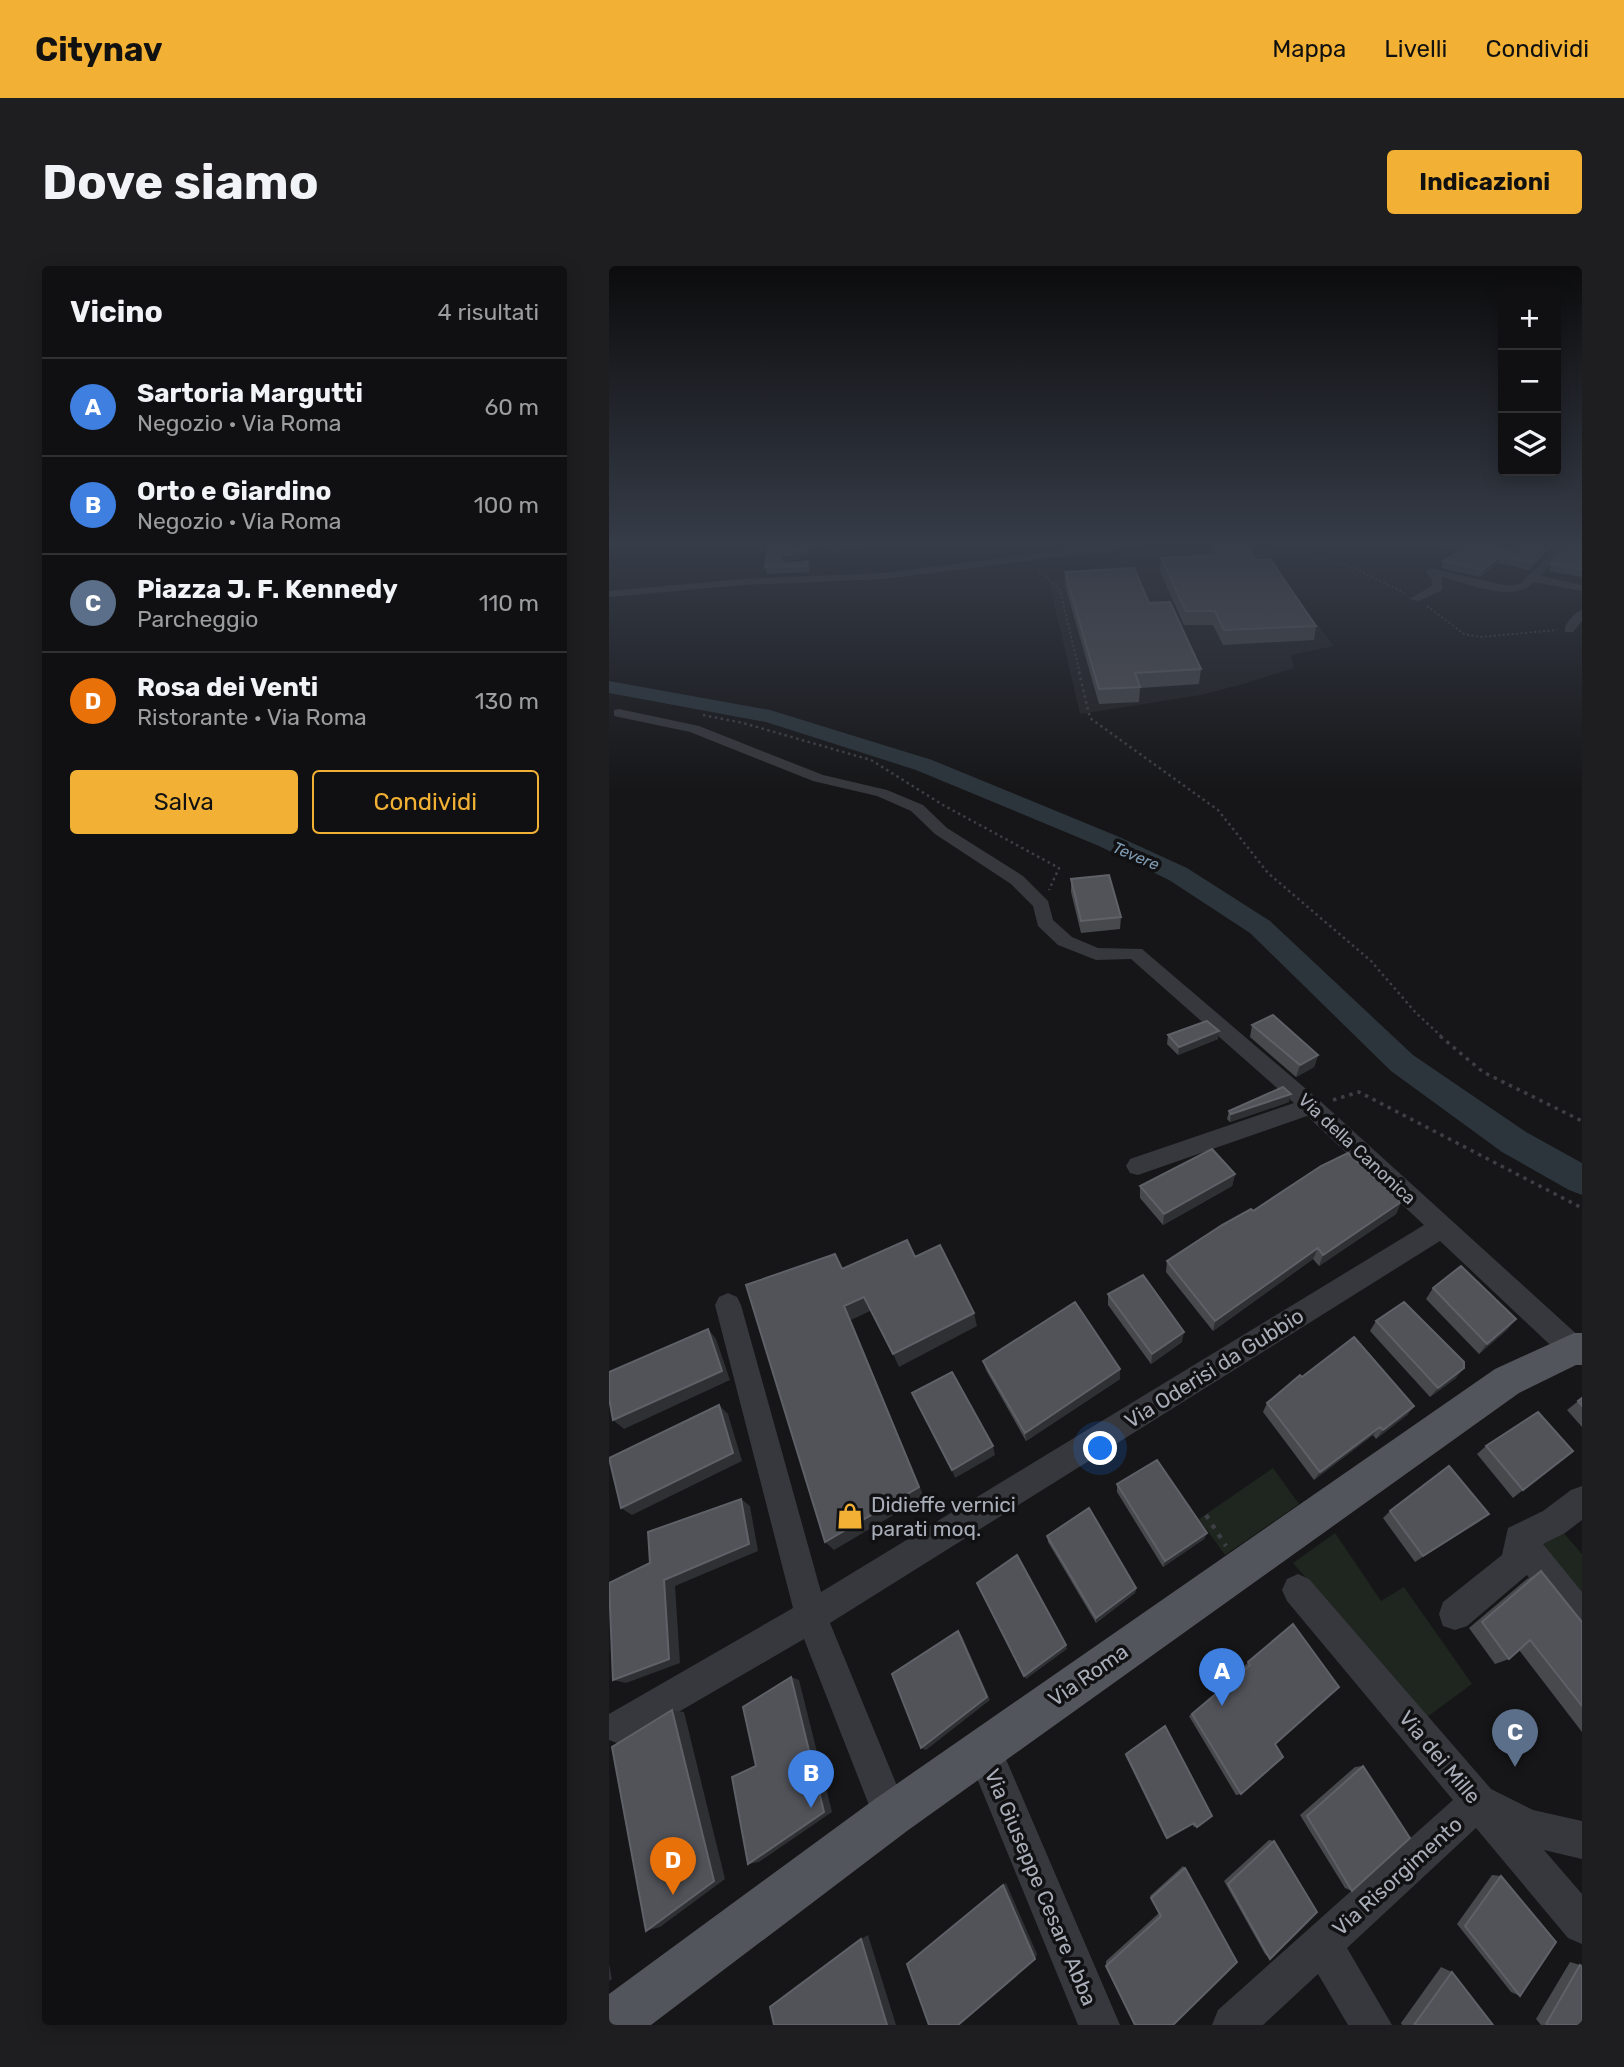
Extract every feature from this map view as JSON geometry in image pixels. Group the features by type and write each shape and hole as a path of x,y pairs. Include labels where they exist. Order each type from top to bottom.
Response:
{"main road":[{"name":"Via Roma","path":"609,2025 983,1749 1507,1381 1578,1349"}],"street":[{"name":"Via della Canonica","path":"619,713 694,729 818,778 882,793 917,808 941,831 1017,880 1042,905 1044,922 1065,941 1096,954 1135,953 1311,1106 1578,1349"},
{"path":"1139,1166 1311,1106"},
{"name":"Via Oderisi da Gubbio","path":"811,1616 1442,1227"},
{"path":"728,1305 811,1616 891,1815"},
{"path":"1519,1539 1554,1522 1582,1501"},
{"path":"1455,1614 1517,1563 1519,1539"},
{"path":"1519,1539 1582,1618"},
{"name":"Via dei Mille","path":"1298,1590 1582,1924"},
{"path":"620,1727 811,1616"},
{"name":"Via Giuseppe Cesare Abba","path":"983,1749 1099,2025"},
{"path":"1478,1802 1529,1828 1582,1840"},
{"name":"Via Risorgimento","path":"1233,2025 1478,1802"},
{"path":"1322,1943 1371,2025"}],"path":[{"path":"1069,628 1090,718 1217,810 1268,873 1371,961 1416,1013 1483,1072 1582,1121"},
{"path":"1311,1106 1359,1092 1582,1208"},
{"path":"1206,1515 1241,1568"}],"shaded area":[{"path":"1060,628 1320,628 1334,646 1291,655 1294,668 1243,684 1201,695 1080,714"},
{"path":"1273,1468 1299,1504 1225,1555 1199,1519"},
{"path":"1554,1522 1582,1554 1582,1597 1535,1542"},
{"path":"1335,1533 1381,1601 1404,1587 1472,1684 1427,1717 1293,1563"}],"building":[{"path":"1081,628 1182,628 1201,669 1135,673 1140,687 1099,689"},
{"path":"1223,628 1268,628 1224,630"},
{"path":"1109,875 1121,917 1081,921 1071,879"},
{"path":"1273,1015 1318,1055 1300,1065 1252,1025"},
{"path":"1207,1021 1219,1031 1179,1047 1168,1035"},
{"path":"1283,1087 1291,1094 1231,1114 1229,1111"},
{"path":"1212,1149 1235,1174 1164,1214 1140,1186"},
{"path":"1348,1153 1401,1202 1323,1255 1318,1248 1215,1321 1167,1261 1222,1225 1251,1209 1253,1211 1321,1166"},
{"path":"907,1240 915,1257 940,1245 974,1313 893,1354 864,1297 844,1306 919,1487 825,1542 746,1285 835,1254 842,1269"},
{"path":"1461,1266 1516,1319 1487,1344 1433,1288"},
{"path":"1143,1275 1184,1332 1152,1354 1108,1294"},
{"path":"1075,1302 1120,1369 1025,1433 983,1361"},
{"path":"1404,1302 1464,1362 1464,1368 1438,1388 1376,1321"},
{"path":"708,1329 722,1371 613,1420 609,1398 609,1372"},
{"path":"1354,1337 1414,1406 1383,1430 1380,1427 1320,1472 1267,1403 1300,1375 1302,1377"},
{"path":"952,1372 993,1446 952,1470 912,1393"},
{"path":"719,1405 733,1453 621,1508 609,1458"},
{"path":"1538,1412 1573,1451 1523,1490 1486,1446"},
{"path":"1157,1460 1207,1533 1165,1561 1117,1484"},
{"path":"1449,1466 1489,1514 1423,1556 1390,1511"},
{"path":"741,1499 749,1544 664,1580 669,1659 613,1680 609,1583 650,1563 648,1532"},
{"path":"1089,1508 1136,1588 1096,1618 1047,1536"},
{"path":"1017,1555 1066,1645 1024,1676 977,1583"},
{"path":"1541,1571 1582,1622 1582,1706 1530,1640 1509,1659 1482,1622"},
{"path":"1293,1624 1339,1687 1275,1744 1283,1757 1241,1794 1192,1714"},
{"path":"958,1631 987,1697 921,1748 892,1674"},
{"path":"791,1677 824,1812 748,1864 732,1777 756,1766 743,1707"},
{"path":"672,1710 714,1881 646,1931 612,1747"},
{"path":"1165,1726 1212,1816 1197,1827 1194,1823 1167,1838 1126,1754"},
{"path":"1363,1766 1410,1838 1352,1891 1307,1816"},
{"path":"1274,1841 1317,1912 1270,1959 1228,1884"},
{"path":"1185,1868 1237,1962 1173,2025 1135,2025 1106,1966 1161,1916 1151,1898"},
{"path":"1501,1876 1556,1942 1520,1996 1465,1926"},
{"path":"1003,1885 1035,1959 958,2025 929,2025 907,1964"},
{"path":"861,1939 887,2025 774,2025 770,2007"},
{"path":"1580,1965 1582,2025 1547,2025 1546,2024"},
{"path":"1452,1972 1493,2025 1414,2025"}],"waterway":[{"name":"Tevere","path":"609,687 770,716 924,765 1108,841 1178,874 1260,927 1402,1063 1514,1142 1582,1180"}],"place":[{"name":"Didieffe vernici parati moq.","path":"850,1516"},
{"name":"Sartoria Margutti","path":"1222,1706"},
{"name":"Piazza J. F. Kennedy","path":"1515,1767"},
{"name":"Orto e Giardino","path":"811,1808"},
{"name":"Rosa dei Venti","path":"673,1895"}]}
